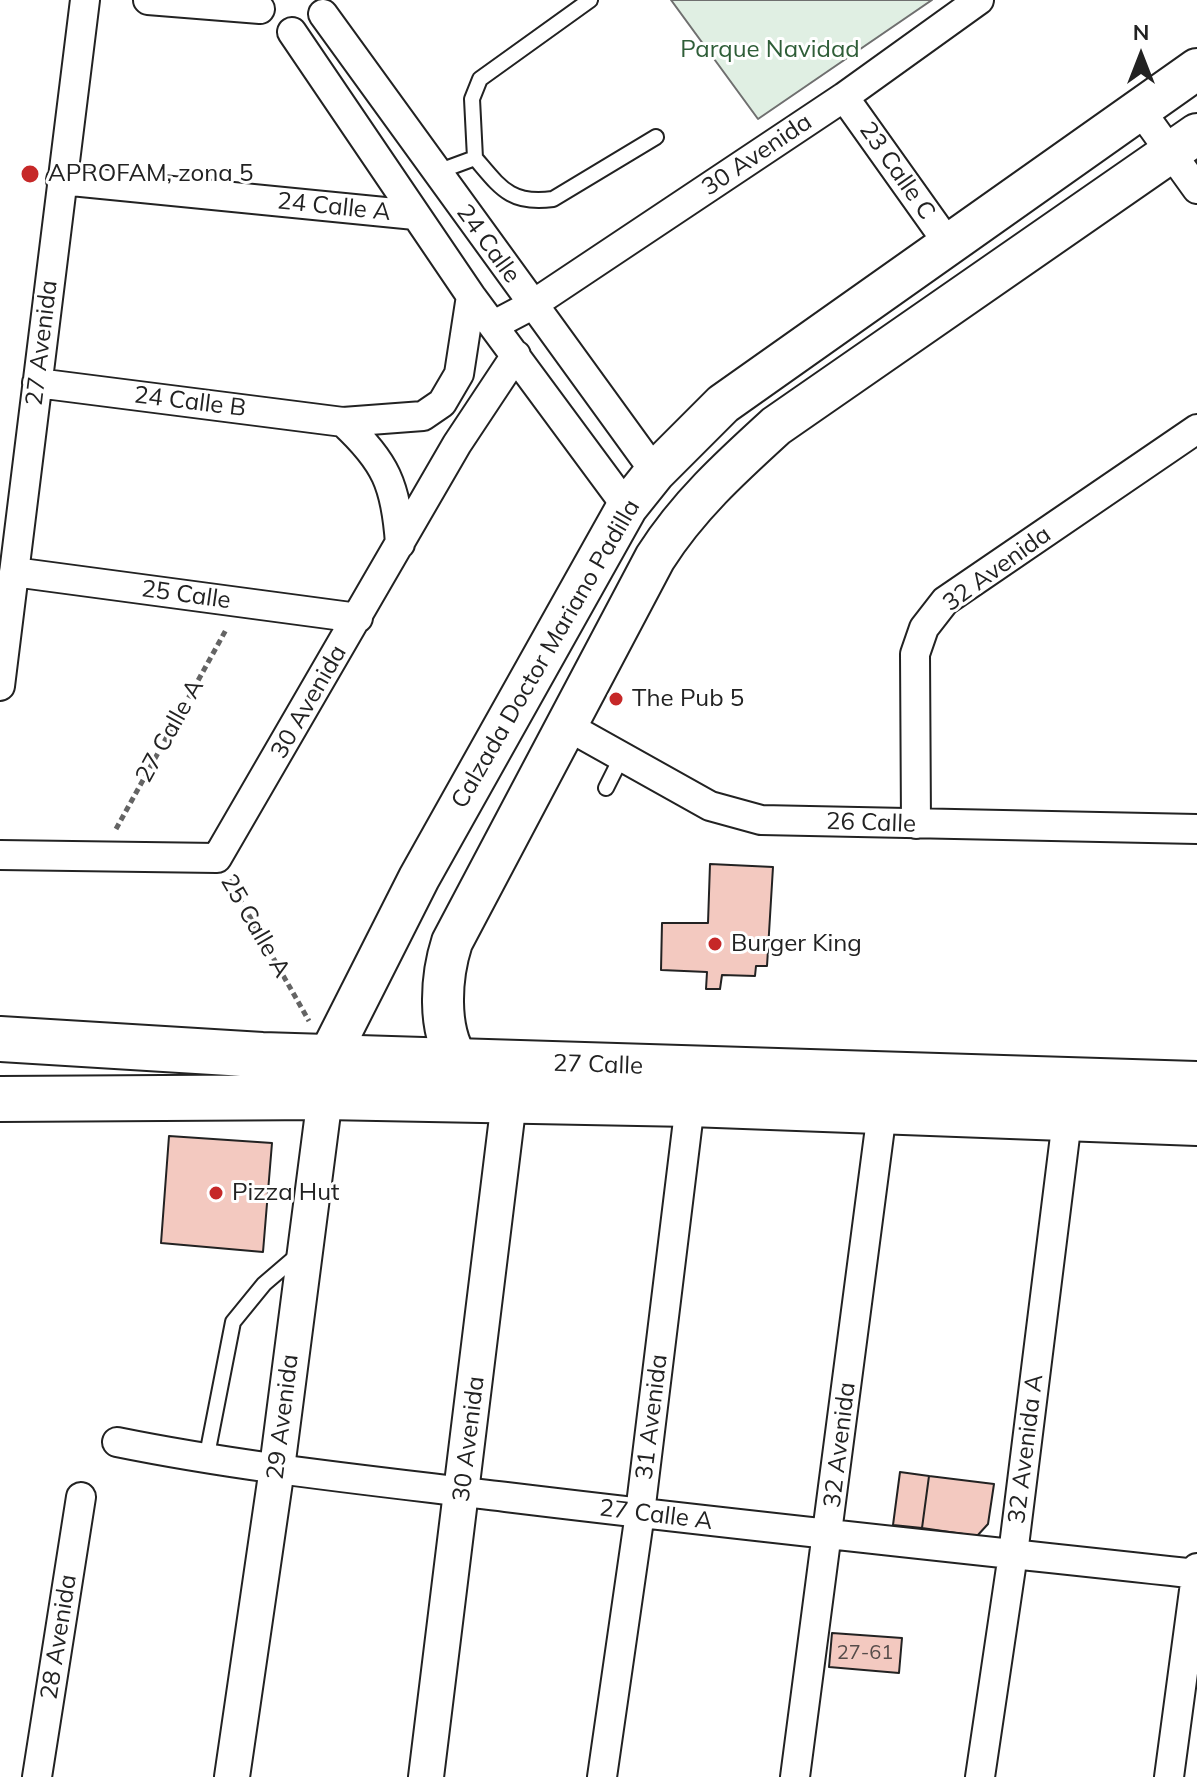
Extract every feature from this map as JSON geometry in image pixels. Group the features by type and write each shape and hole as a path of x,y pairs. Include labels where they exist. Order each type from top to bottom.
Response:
{"main road":[{"name":"Calzada Doctor Mariano Padilla","path":"327,1077 419,878 627,507 655,472 723,404 950,246 1138,107 1197,69"},
{"name":"Calzada Doctor Mariano Padilla","path":"458,1060 444,1008 448,953 655,558 678,521 719,477 776,426 1184,143"},
{"name":"27 Calle","path":"0,1039 509,1101 690,1104 1197,1123"},
{"name":"27 Calle","path":"0,1099 327,1077 458,1060 1197,1084"},
{"path":"458,1060 509,1101"}],"street":[{"name":"27 Avenida","path":"0,686 14,572 12,496 37,383 85,0"},
{"path":"148,0 260,4 275,27 292,32 310,27 325,7"},
{"name":"30 Avenida","path":"494,325 532,305 844,97 979,0"},
{"name":"24 Calle","path":"325,7 437,172 655,472"},
{"name":"24 Calle","path":"292,32 471,296 627,507"},
{"name":"23 Calle C","path":"844,97 950,246"},
{"path":"1138,107 1184,143 1197,189"},
{"name":"24 Calle A","path":"61,180 415,215"},
{"name":"24 Calle","path":"423,416 442,403 459,374 471,296"},
{"name":"30 Avenida","path":"217,858 457,444 516,355"},
{"name":"24 Calle B","path":"37,383 343,422 423,416"},
{"path":"343,422 370,447 390,477 400,544"},
{"name":"32 Avenida","path":"916,824 915,654 924,628 945,601 1197,429"},
{"name":"25 Calle","path":"14,572 358,618"},
{"name":"26 Calle","path":"567,726 710,806 761,820 1197,829"},
{"name":"25 Calle A","path":"0,855 99,859 217,858"},
{"name":"29 Avenida","path":"232,1777 277,1468 327,1077"},
{"name":"30 Avenida","path":"426,1777 509,1101"},
{"name":"31 Avenida","path":"602,1777 640,1513 690,1104"},
{"name":"32 Avenida","path":"795,1777 882,1112"},
{"name":"32 Avenida A","path":"980,1777 1013,1554 1067,1120"},
{"name":"27 Calle A","path":"117,1442 206,1460 829,1535 1196,1574"},
{"name":"28 Avenida","path":"37,1777 81,1497"},
{"path":"1169,1777 1197,1568"}],"lane":[{"path":"590,0 475,86 472,99 475,158 506,194 538,201 553,199 656,137"},
{"path":"437,172 475,158"},
{"path":"606,788 621,758"},
{"path":"206,1460 220,1372 233,1322 264,1284 303,1250"}],"path":[{"name":"27 Calle A","path":"99,859 241,603"},
{"name":"25 Calle A","path":"217,858 327,1077"}],"green space":[{"name":"Parque Navidad","path":"671,0 932,0 758,119"}],"building":[{"name":"Burger King","path":"710,864 773,867 767,966 756,966 755,976 722,975 720,989 706,989 707,972 661,970 662,923 708,923"},
{"name":"Pizza Hut","path":"169,1136 272,1143 263,1252 161,1243"},
{"path":"900,1472 929,1476 922,1528 893,1525"},
{"path":"929,1476 994,1484 988,1524 977,1536 922,1528"},
{"path":"832,1633 902,1638 899,1673 829,1667"}],"place":[{"name":"APROFAM, zona 5","path":"30,174"},
{"name":"The Pub 5","path":"616,699"},
{"name":"Burger King","path":"715,944"},
{"name":"Pizza Hut","path":"216,1193"}]}
